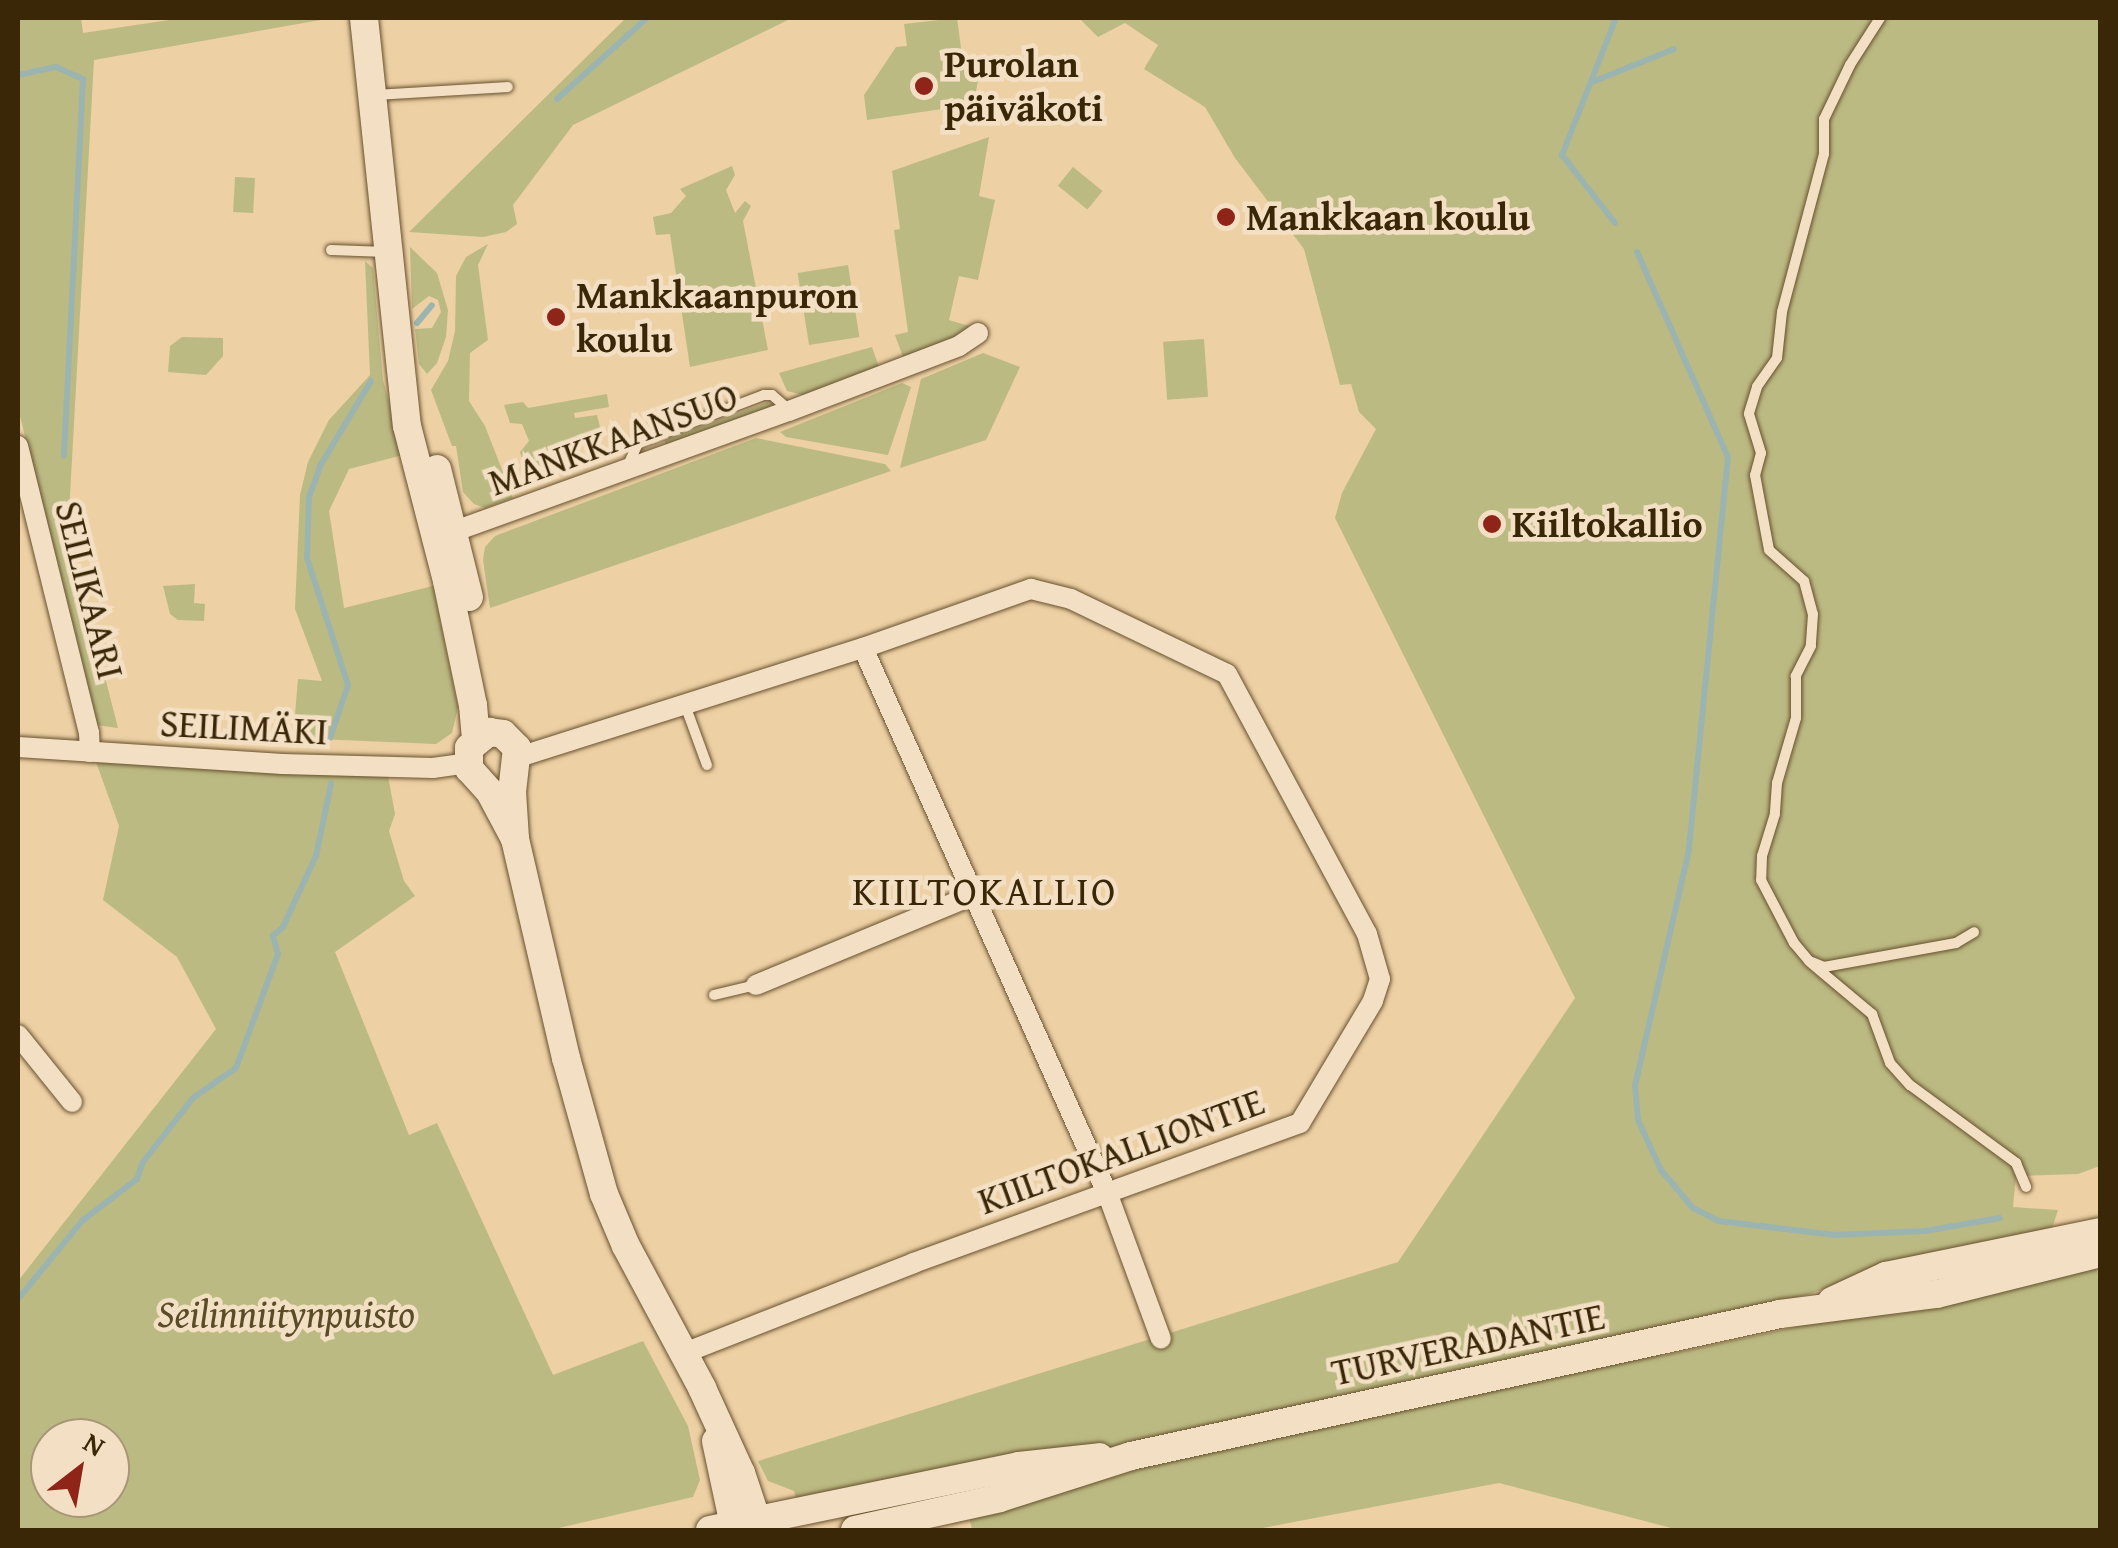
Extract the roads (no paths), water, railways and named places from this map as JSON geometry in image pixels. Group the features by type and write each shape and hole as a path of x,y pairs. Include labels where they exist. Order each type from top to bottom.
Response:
{"main road":[{"path":"364,18 376,95 388,252 408,426 446,534 493,758 598,1177 626,1246 712,1415 722,1484 739,1527"},
{"name":"TURVERADANTIE","path":"1822,1306 1886,1276 2100,1232"},
{"name":"TURVERADANTIE","path":"855,1530 1000,1498 1131,1456 1780,1314 1822,1306 1883,1304 1938,1294 2100,1253"},
{"name":"TURVERADANTIE","path":"739,1527 1019,1466 1131,1456"}],"street":[{"name":"MANKKAANSUO","path":"446,534 790,411 960,346 978,333"},
{"name":"SEILIKAARI","path":"18,446 89,733 90,752"},
{"name":"KIILTOKALLIONTIE","path":"493,758 686,705 1031,589 1070,599 1228,674 1366,934 1380,979 1373,1001 1300,1123 914,1264 684,1354"},
{"path":"863,648 1108,1195 1161,1339"},
{"name":"SEILIMÄKI","path":"18,746 403,768 493,758"},
{"path":"756,985 973,895"},
{"path":"18,1034 72,1102"}],"lane":[{"path":"1880,18 1850,65 1824,119 1824,154 1782,312 1777,358 1757,387 1748,414 1761,452 1755,475 1769,550 1804,580 1813,614 1810,646 1793,694 1793,735 1782,761 1775,814 1762,856 1762,880 1794,943 1809,961 1872,1014 1890,1063 1910,1085 2016,1163 2026,1187"},
{"path":"376,95 508,87"},
{"path":"331,250 388,252"},
{"path":"686,705 706,765"},
{"path":"1809,961 1824,967 1843,964 1956,943 1974,932"},
{"path":"714,995 756,985"}],"waterway":[{"path":"557,99 647,18"},
{"path":"1615,223 1562,155 1616,18"},
{"path":"1592,82 1674,49"},
{"path":"18,75 56,67 83,79 64,456"},
{"path":"1637,252 1728,457 1689,850 1635,1085 1638,1120 1661,1170 1693,1208 1719,1221 1835,1235 1925,1231 2000,1218"},
{"path":"417,323 432,305"},
{"path":"330,738 348,685 307,558 309,497 320,466 371,381"},
{"path":"18,1299 82,1221 137,1179 143,1162 193,1098 236,1068 278,954 273,936 283,927 316,856 331,784"}],"place":[{"name":"Purolan päiväkoti","path":"924,86"},
{"name":"Mankkaan koulu","path":"1226,217"},
{"name":"Mankkaanpuron koulu","path":"556,317"},
{"name":"Kiiltokallio","path":"1492,524"}],"district":[{"name":"KIILTOKALLIO","path":"985,891"}],"park label":[{"name":"Seilinniitynpuisto","path":"286,1314"}]}
